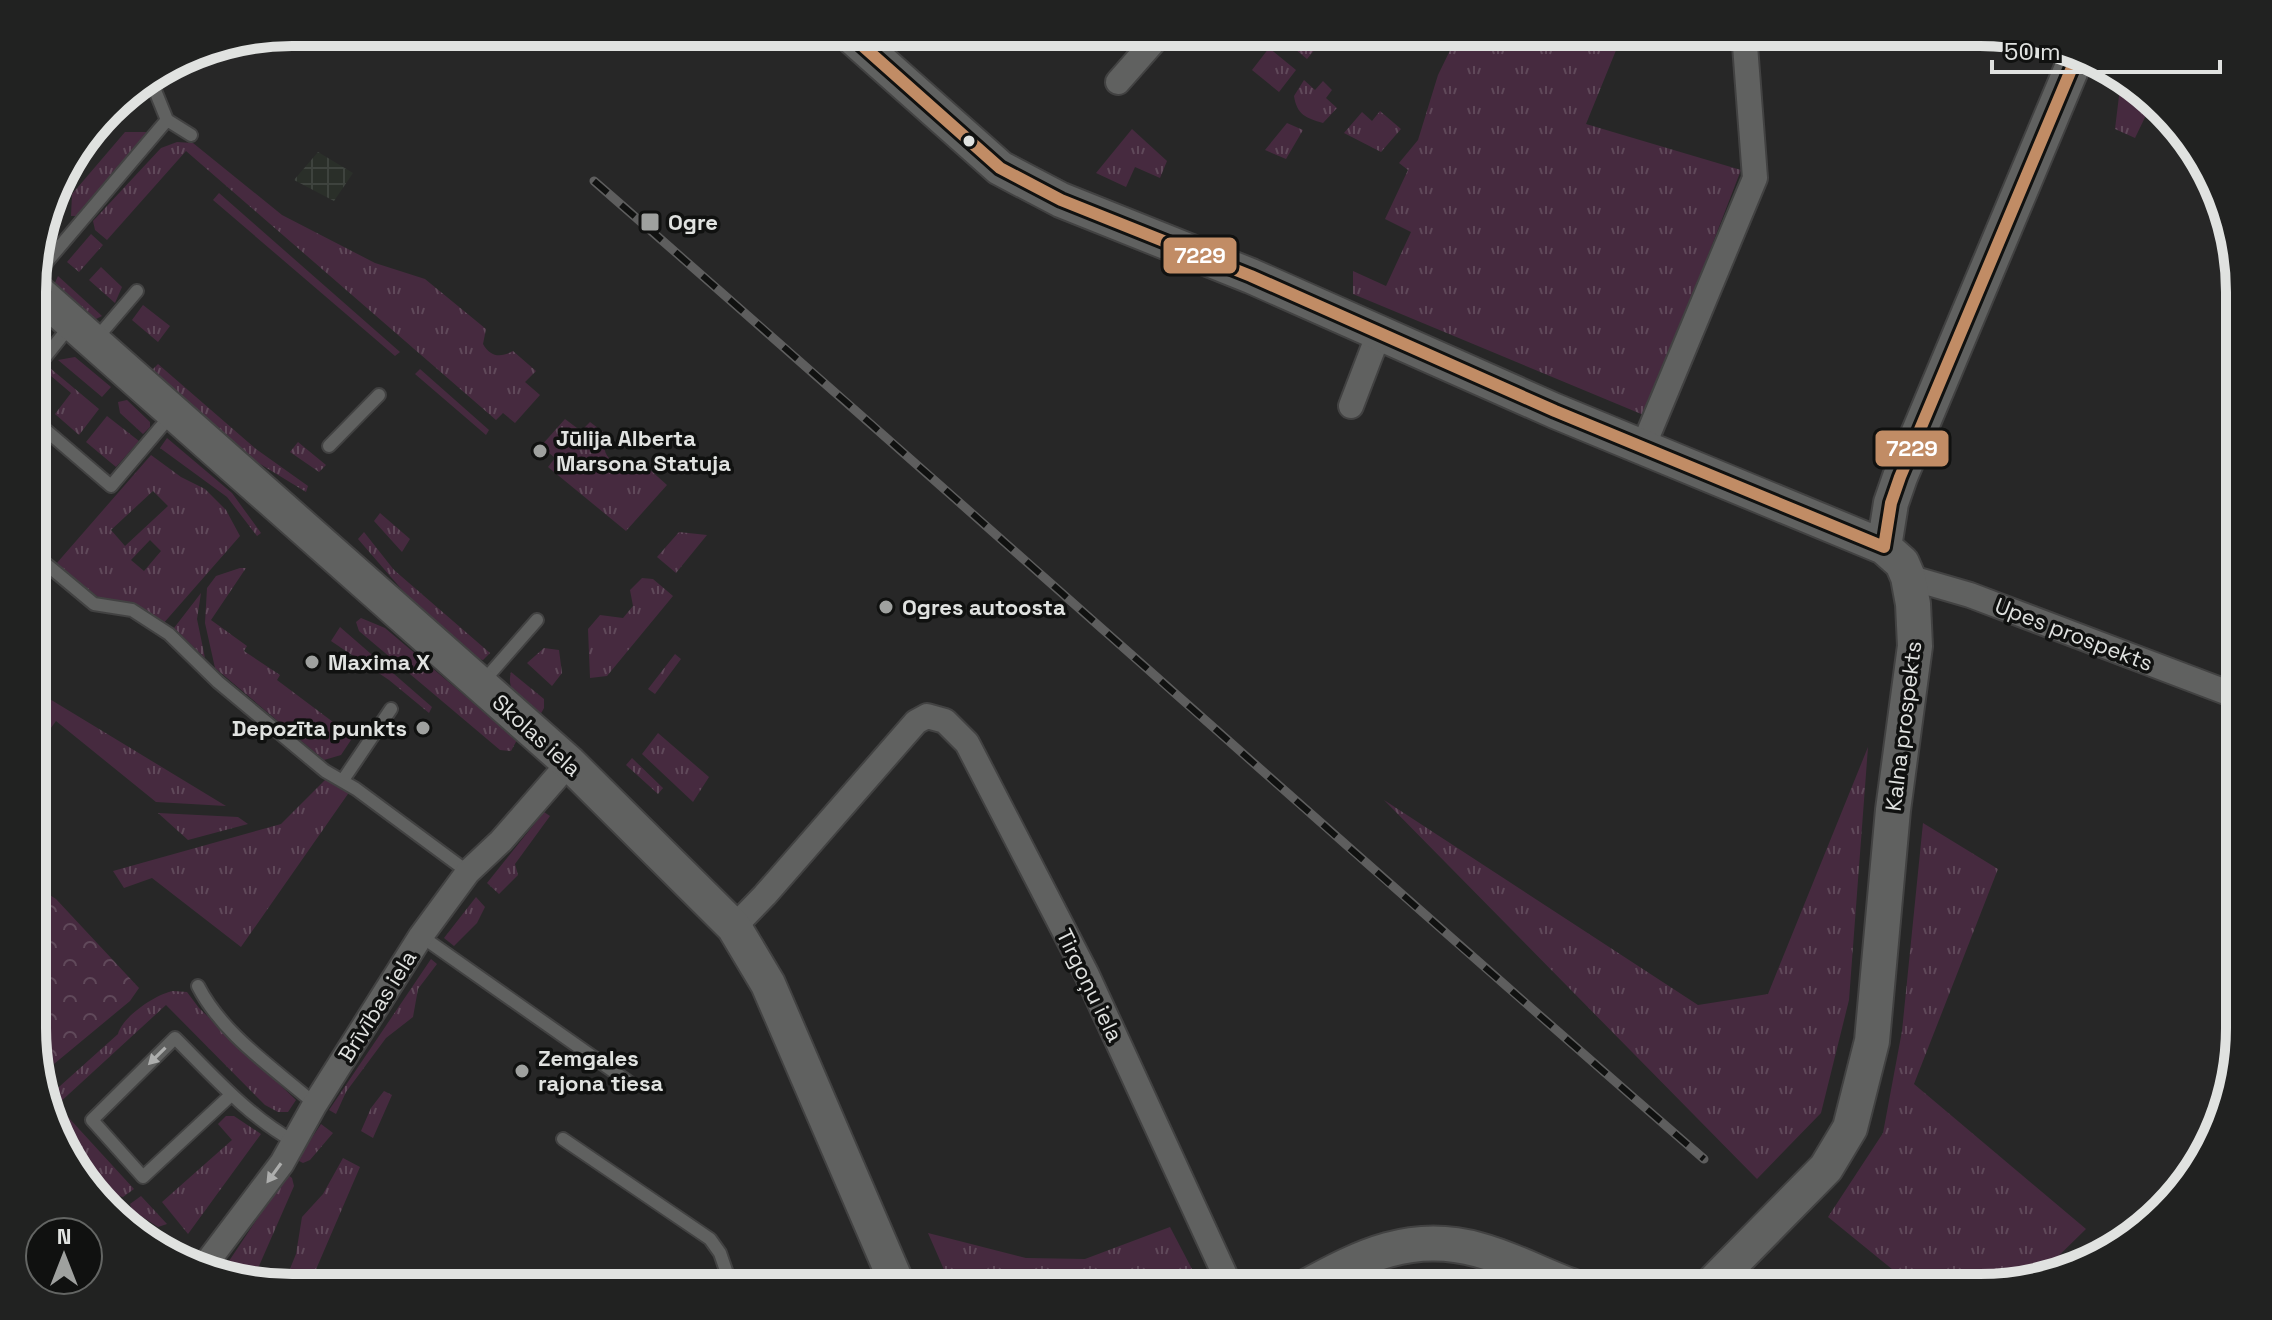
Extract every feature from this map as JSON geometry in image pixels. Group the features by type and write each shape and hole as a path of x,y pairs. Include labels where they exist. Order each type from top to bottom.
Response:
{"main road":[{"path":"863,47 1000,168 1061,200 1251,276 1643,447 1884,547 1902,563 1908,577"},
{"path":"1884,547 1891,503 1900,477 2073,65"},
{"name":"Skolas iela","path":"46,300 569,763 734,927 768,984 893,1274"},
{"name":"Kalna prospekts","path":"1724,1273 1826,1168 1850,1128 1872,1041 1893,810 1915,646 1908,577"},
{"path":"1333,1273 1373,1253 1409,1244 1430,1243 1479,1250 1539,1273"}],"street":[{"path":"1118,82 1149,46"},
{"path":"1643,447 1755,178 1745,46"},
{"path":"1351,406 1379,333"},
{"name":"Upes prospekts","path":"1908,577 1970,595 2225,692"},
{"name":"Tirgoņu iela","path":"734,927 916,722 927,716 945,721 967,743 1087,975 1224,1273"},
{"name":"Brīvības iela","path":"209,1259 282,1163 315,1104 421,936 468,872 501,841 569,763"}],"lane":[{"path":"154,88 167,120 191,135"},
{"path":"48,261 167,120"},
{"path":"46,361 137,291"},
{"path":"329,446 379,395"},
{"path":"46,430 111,486 174,411"},
{"path":"46,564 94,604 132,610 169,634 325,771 343,780 468,872"},
{"path":"481,684 537,620"},
{"path":"343,780 391,709"},
{"path":"421,936 630,1083"},
{"path":"198,986 208,1006 225,1027 315,1104"},
{"path":"231,1095 143,1177 92,1120 175,1038 231,1095 278,1133 293,1141"},
{"path":"563,1139 710,1239 720,1253 727,1274"}],"shaded area":[{"path":"318,152 353,173 334,201 294,180"}],"green space":[{"path":"1292,46 1317,46 1307,59"},
{"path":"1452,46 1618,46 1586,124 1741,170 1646,416 1353,294 1353,271 1386,286 1411,232 1385,219 1408,170 1399,163 1418,140 1438,75"},
{"path":"1269,48 1296,70 1279,92 1252,70"},
{"path":"1304,80 1315,90 1323,81 1332,90 1326,98 1337,108 1323,123 1307,117 1297,108 1294,96"},
{"path":"2121,91 2147,112 2135,138 2115,129"},
{"path":"1380,111 1401,129 1381,152 1344,133 1362,112 1372,121"},
{"path":"1287,123 1303,130 1286,159 1265,150"},
{"path":"1132,129 1167,161 1160,178 1135,167 1126,187 1096,173"},
{"path":"125,132 147,132 79,216 71,216 72,194"},
{"path":"177,142 193,143 282,215 375,263 425,279 486,329 483,344 489,352 504,355 513,351 536,371 525,382 540,395 515,423 503,413 496,420 186,151 107,240 95,230 93,221 161,148"},
{"path":"219,193 400,352 395,356 213,200"},
{"path":"91,234 103,245 79,272 67,262"},
{"path":"101,267 122,287 115,303 89,280"},
{"path":"58,276 102,316 94,320 53,287"},
{"path":"143,305 170,326 158,342 132,320"},
{"path":"75,357 111,387 102,397 58,360"},
{"path":"158,364 256,449 308,486 306,492 234,448 148,374"},
{"path":"50,368 99,409 79,435 55,414 71,393 51,376 46,381 46,373"},
{"path":"420,369 489,430 486,435 415,374"},
{"path":"127,400 150,422 150,427 143,434 120,413 118,402"},
{"path":"107,416 139,441 116,467 86,442"},
{"path":"565,419 581,431 590,422 607,435 606,455 613,462 623,466 639,460 667,485 626,531 548,467 555,458 541,446"},
{"path":"167,438 232,493 261,533 257,536 227,497 160,448"},
{"path":"298,442 326,465 319,472 290,452"},
{"path":"151,455 181,477 205,489 226,510 240,536 162,625 132,604 98,597 56,564","holes":["153,491 168,506 125,546 111,530","150,540 161,551 144,571 131,560"]},
{"path":"380,513 410,539 402,552 374,521"},
{"path":"364,532 394,570 490,653 483,660 473,658 423,614 358,539"},
{"path":"679,532 707,535 676,573 657,557"},
{"path":"246,568 211,620 247,646 244,651 280,675 277,680 353,737 341,755 324,760 215,668 205,623 207,588 216,576"},
{"path":"642,578 653,579 673,596 607,676 590,678 588,629 600,615 623,618 633,606 630,590"},
{"path":"201,593 197,619 205,658 174,628"},
{"path":"361,618 385,628 517,740 511,751 500,750 359,631 356,622"},
{"path":"340,627 432,707 429,713 389,680 331,641"},
{"path":"544,648 559,650 562,673 552,686 527,663"},
{"path":"675,654 681,659 655,694 648,689"},
{"path":"511,672 544,699 544,708 539,717 514,692"},
{"path":"46,696 226,806 156,802 56,721 46,735"},
{"path":"658,733 709,777 693,802 642,754"},
{"path":"1868,747 1849,1000 1821,1113 1757,1179 1384,800 1698,1005 1768,994"},
{"path":"632,758 663,788 658,794 626,765"},
{"path":"328,777 350,791 241,947 152,878 124,888 113,871 281,824"},
{"path":"544,812 550,816 515,864 518,875 499,894 487,883"},
{"path":"158,813 238,817 248,824 188,840"},
{"path":"1923,823 1998,869 1914,1084 2086,1229 2051,1264 1996,1273 1897,1273 1828,1217 1883,1133 1902,1031"},
{"path":"46,893 56,899 139,988 130,1001 54,1064 46,1028"},
{"path":"476,897 485,907 477,923 454,946 444,938"},
{"path":"431,959 437,964 418,989 413,1017 386,1038 346,1092 336,1114 329,1110"},
{"path":"187,992 199,1008 296,1100 288,1112 278,1112 265,1105 166,1005 58,1104 55,1091 118,1034 133,1014 166,993"},
{"path":"384,1091 392,1095 373,1138 361,1131 371,1108"},
{"path":"59,1107 134,1189 123,1197 115,1195 71,1137"},
{"path":"226,1116 234,1116 261,1134 188,1234 162,1202 232,1140 218,1124"},
{"path":"321,1124 333,1133 310,1160 303,1163 297,1160"},
{"path":"343,1158 360,1167 314,1274 288,1274 296,1254 302,1217 323,1194"},
{"path":"287,1174 294,1186 259,1266 253,1271 240,1268 229,1261"},
{"path":"141,1196 167,1224 158,1227 132,1210 130,1204"},
{"path":"1170,1227 1192,1273 946,1274 928,1233 1026,1258 1085,1259"}],"railway":[{"path":"594,181 1704,1159"}],"transit line":[{"name":"7229","path":"863,47 1000,168 1061,200 1251,276 1555,411 1884,547 1891,503 1900,477 2073,65"}],"place":[{"name":"Ogre","path":"650,222"},
{"name":"Jūlija Alberta Marsona Statuja","path":"540,451"},
{"name":"Ogres autoosta","path":"886,607"},
{"name":"Maxima X","path":"312,662"},
{"name":"Depozīta punkts","path":"423,728"},
{"name":"Zemgales rajona tiesa","path":"522,1071"}]}
